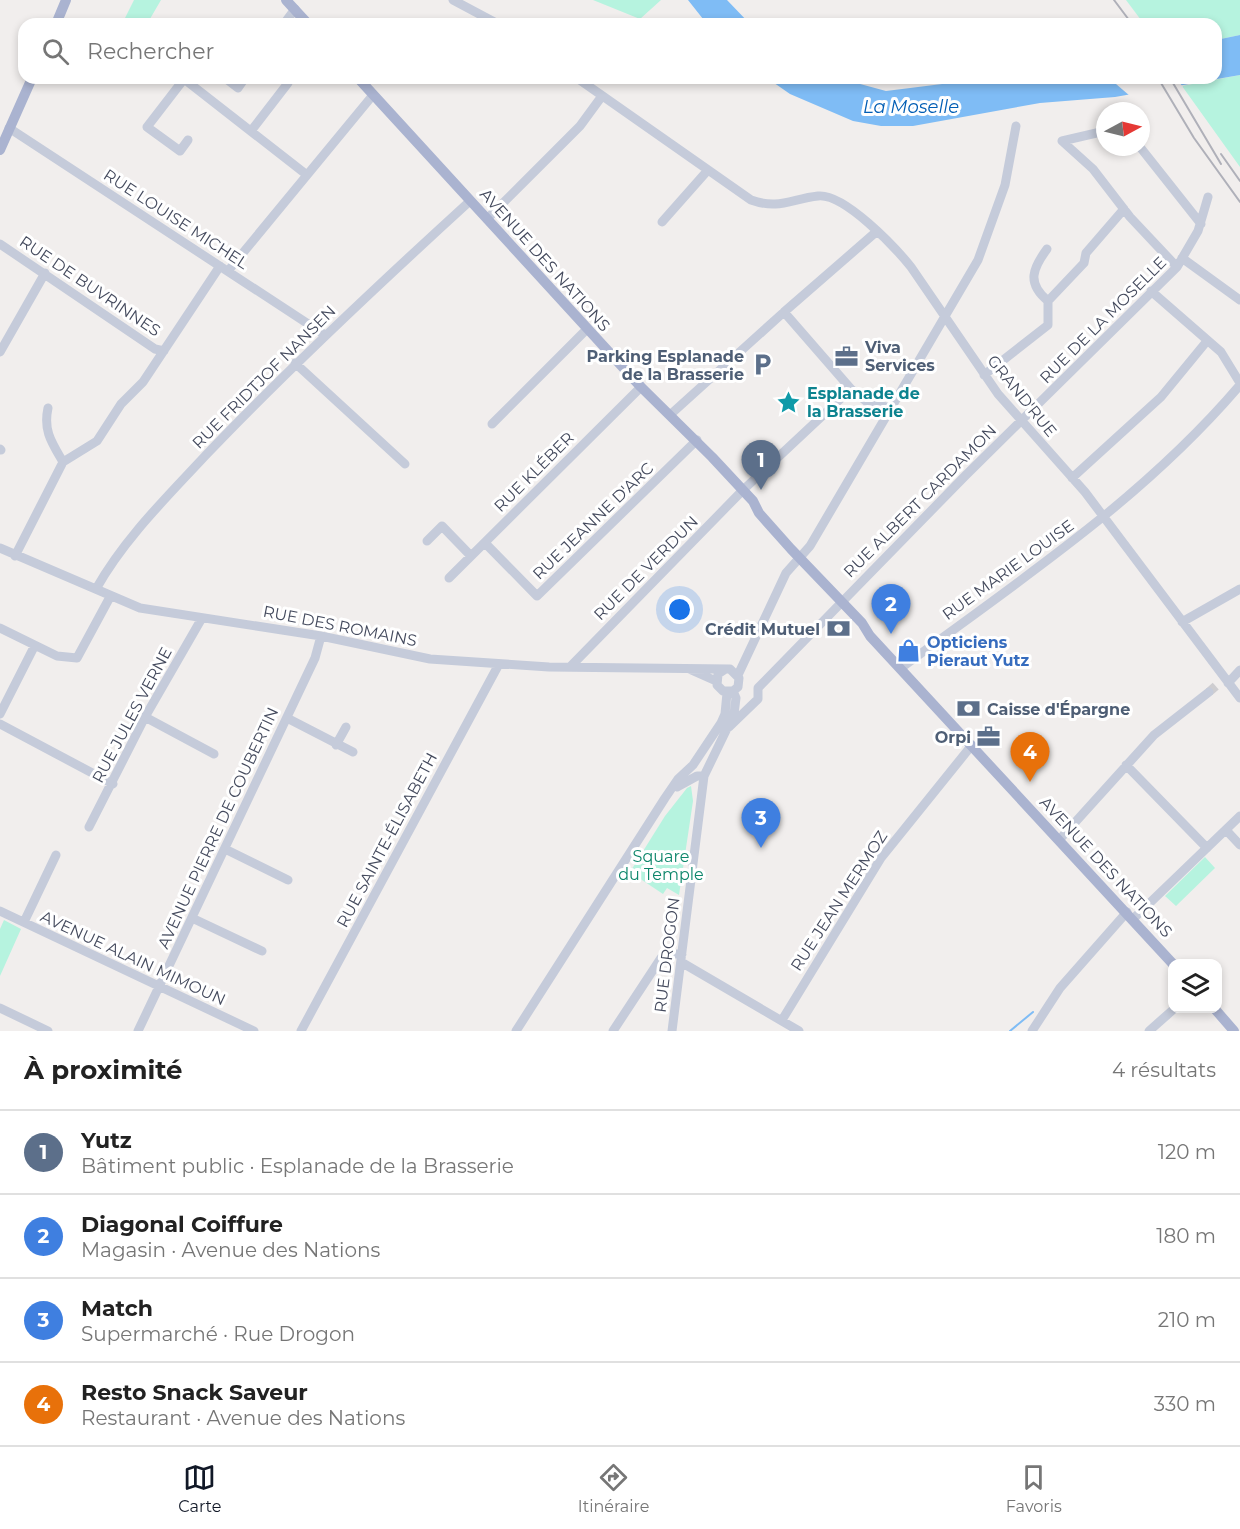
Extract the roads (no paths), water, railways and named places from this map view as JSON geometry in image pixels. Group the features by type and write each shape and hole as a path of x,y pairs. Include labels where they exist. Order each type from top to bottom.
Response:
{"main road":[{"path":"58,18 66,0"},
{"path":"286,0 303,18"},
{"path":"0,150 29,84"},
{"name":"AVENUE DES NATIONS","path":"363,84 641,387 697,440 743,490 799,559 1169,959"},
{"path":"1218,1013 1234,1031"}],"street":[{"path":"453,0 487,18"},
{"path":"288,18 295,9"},
{"path":"180,84 147,127 180,151 189,140"},
{"path":"190,84 307,175"},
{"path":"251,131 287,84"},
{"name":"GRAND'RUE","path":"585,84 741,194 767,206 818,196 830,196 844,204 876,232 911,267 984,375 1020,422 1072,478 1105,518 1223,682 1240,698"},
{"path":"15,556 63,462 97,441 121,405 143,382 224,269 307,175 373,95"},
{"path":"487,219 580,126 602,96"},
{"path":"516,1031 665,798 678,779 693,765 725,714 734,686 786,573 810,546 978,260 1005,185 1016,126"},
{"name":"RUE LOUISE MICHEL","path":"9,128 325,335"},
{"path":"1096,133 1062,141 1093,169 1124,209 1177,267"},
{"path":"1147,156 1201,224"},
{"path":"662,222 708,171"},
{"name":"RUE DE LA MOSELLE","path":"1020,422 1177,267 1201,224 1208,197"},
{"name":"RUE FRIDTJOF NANSEN","path":"96,589 110,565 161,504 295,363 470,201"},
{"path":"984,375 1048,325 1048,301 1084,263 1086,253 1124,209"},
{"path":"671,414 876,232"},
{"name":"RUE DE BUVRINNES","path":"0,244 155,349 164,351"},
{"path":"1047,249 1034,267 1032,279 1037,293 1048,301"},
{"path":"1182,258 1240,300"},
{"path":"0,352 45,273"},
{"path":"1152,291 1221,352 1240,384"},
{"path":"784,312 851,389 867,402 891,408"},
{"path":"492,424 587,329"},
{"path":"1072,478 1161,396 1207,342"},
{"path":"295,363 405,464"},
{"name":"RUE MARIE LOUISE","path":"901,668 1105,518 1200,432 1240,384"},
{"name":"RUE KLÉBER","path":"449,578 641,387"},
{"path":"743,490 851,389"},
{"path":"48,408 45,420 47,436 63,462"},
{"name":"RUE ALBERT CARDAMON","path":"729,727 758,699 758,688 1020,422"},
{"name":"RUE JEANNE D'ARC","path":"485,543 537,596 697,440"},
{"name":"RUE DE VERDUN","path":"570,667 743,490"},
{"path":"427,541 442,526 471,556"},
{"name":"RUE DES ROMAINS","path":"0,549 140,608 321,636 430,659 570,667 733,670 734,686 758,688"},
{"path":"1182,622 1240,589"},
{"path":"0,628 57,656 77,658 110,597"},
{"name":"RUE JULES VERNE","path":"89,827 113,784 145,717 202,618"},
{"name":"AVENUE PIERRE DE COUBERTIN","path":"138,1031 315,658 321,636"},
{"path":"0,714 34,646"},
{"name":"RUE SAINTE-ÉLISABETH","path":"301,1031 499,664"},
{"name":"RUE DES ROMAINS","path":"687,668 716,681"},
{"path":"724,670 716,681 719,689 734,686"},
{"path":"1223,682 1240,670"},
{"path":"665,798 681,783 700,776 729,727 734,714 736,698 734,686"},
{"path":"1060,839 1154,735 1209,692"},
{"path":"145,717 214,754"},
{"path":"287,718 353,752"},
{"path":"0,724 113,784"},
{"path":"336,745 346,727"},
{"name":"RUE JEAN MERMOZ","path":"782,1020 881,858 972,745"},
{"path":"693,765 700,776"},
{"path":"1126,765 1207,848"},
{"name":"RUE DROGON","path":"672,1031 682,958 700,776"},
{"path":"1032,1031 1060,988 1130,916 1240,816"},
{"path":"1226,830 1240,845"},
{"path":"225,849 288,880"},
{"path":"24,922 56,855"},
{"name":"AVENUE ALAIN MIMOUN","path":"0,911 254,1031"},
{"path":"192,918 262,951"},
{"path":"613,1031 661,958 667,954 682,958 799,1031"},
{"path":"0,1008 48,1031"},
{"path":"1149,1031 1169,1013"}],"water":[{"path":"688,0 727,0 744,18 702,18"},
{"name":"La Moselle","path":"1240,35 1240,75 1222,78 1222,39"},
{"name":"La Moselle","path":"776,84 860,84 886,91 942,84 1189,84 1115,97 1040,103 913,126 881,126 853,121 790,94"}],"waterway":[{"path":"1010,1031 1033,1012"}],"tunnel":[{"path":"1209,692 1218,684"}],"railway":[{"path":"1114,0 1128,18"},
{"path":"1162,84 1194,138 1240,202"},
{"path":"1174,84 1221,164"},
{"path":"1221,154 1240,181"}],"place":[{"name":"Viva Services","path":"847,356"},
{"name":"Parking Esplanade de la Brasserie","path":"762,365"},
{"name":"Esplanade de la Brasserie","path":"789,402"},
{"name":"Yutz","path":"761,490"},
{"name":"Crédit Mutuel","path":"838,629"},
{"name":"Diagonal Coiffure","path":"891,634"},
{"name":"Opticiens Pieraut Yutz","path":"909,651"},
{"name":"Caisse d'Épargne","path":"969,709"},
{"name":"Orpi","path":"989,737"},
{"name":"Resto Snack Saveur","path":"1030,782"},
{"name":"Match","path":"761,848"}],"park label":[{"name":"Square du Temple","path":"661,865"}]}
